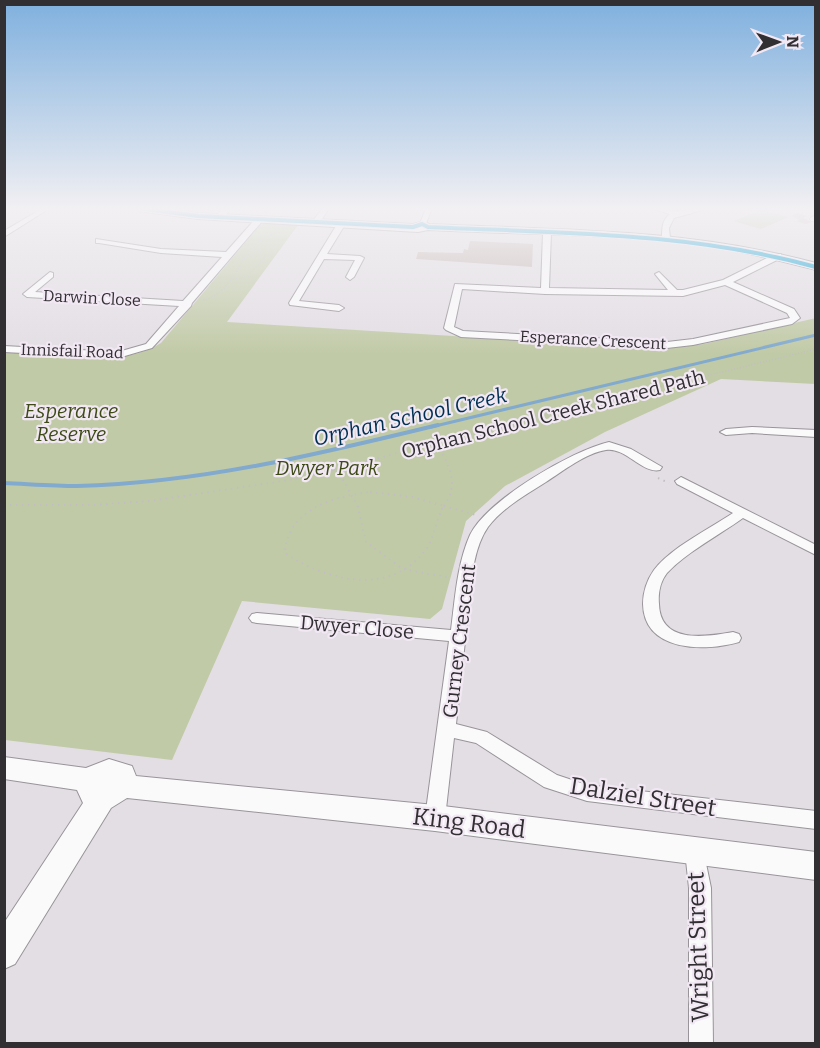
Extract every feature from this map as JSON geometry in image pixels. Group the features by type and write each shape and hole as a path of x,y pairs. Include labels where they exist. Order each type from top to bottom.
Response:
{"street":[{"name":"Innisfail Road","path":"4,349 103,356 133,352 154,343 227,257"},
{"path":"320,257 293,303 339,308"},
{"path":"339,257 360,258 350,277"},
{"path":"546,257 544,291 675,293 704,289 726,282 776,257"},
{"path":"781,257 816,267"},
{"path":"659,274 675,293"},
{"name":"Darwin Close","path":"50,275 27,294 189,302"},
{"name":"Esperance Crescent","path":"544,291 458,286 448,326 452,331 473,334 667,345 702,340 792,321 795,318 791,311 726,282"},
{"path":"726,432 752,430 816,434"},
{"name":"Gurney Crescent","path":"435,818 465,580 471,549 488,518 516,494 600,447 616,447 656,467"},
{"path":"681,481 816,551"},
{"path":"733,638 698,642 675,639 660,631 653,621 650,604 652,587 662,570 742,513"},
{"name":"Dwyer Close","path":"257,618 458,636"},
{"name":"Dalziel Street","path":"448,729 481,737 551,781 587,793 816,820"},
{"name":"King Road","path":"4,768 105,788 435,818 816,866"},
{"path":"4,953 105,788"},
{"name":"Wright Street","path":"695,851 700,888 701,1044"}],"path":[{"path":"189,302 211,299 222,292 246,257"},
{"path":"230,280 248,276 264,257"},
{"name":"Orphan School Creek Shared Path","path":"4,505 91,505 150,501 302,478 435,442 816,349"},
{"path":"435,442 451,467 453,482 450,497 443,506 427,549 422,555 396,574 357,581 327,577 301,566 285,553 285,538 294,522 322,503 364,491 397,493 443,506 488,518"},
{"path":"337,469 358,507 366,542 403,569 465,580"}],"green space":[{"name":"Dwyer Park","path":"233,257 275,257 227,322 665,349 704,344 816,318 815,384 721,379 605,432 505,486 466,521 442,609 430,619 242,601 172,760 5,740 4,352 107,358 145,351 161,343"}],"building":[{"path":"417,257 532,257 532,267 416,259"}],"waterway":[{"name":"Orphan School Creek","path":"431,427 816,335"},
{"name":"Orphan School Creek","path":"4,483 77,486 123,484 214,473 304,456 438,425"}],"transit line":[{"path":"780,257 816,267"}],"park label":[{"name":"Esperance Reserve","path":"71,422"}]}
